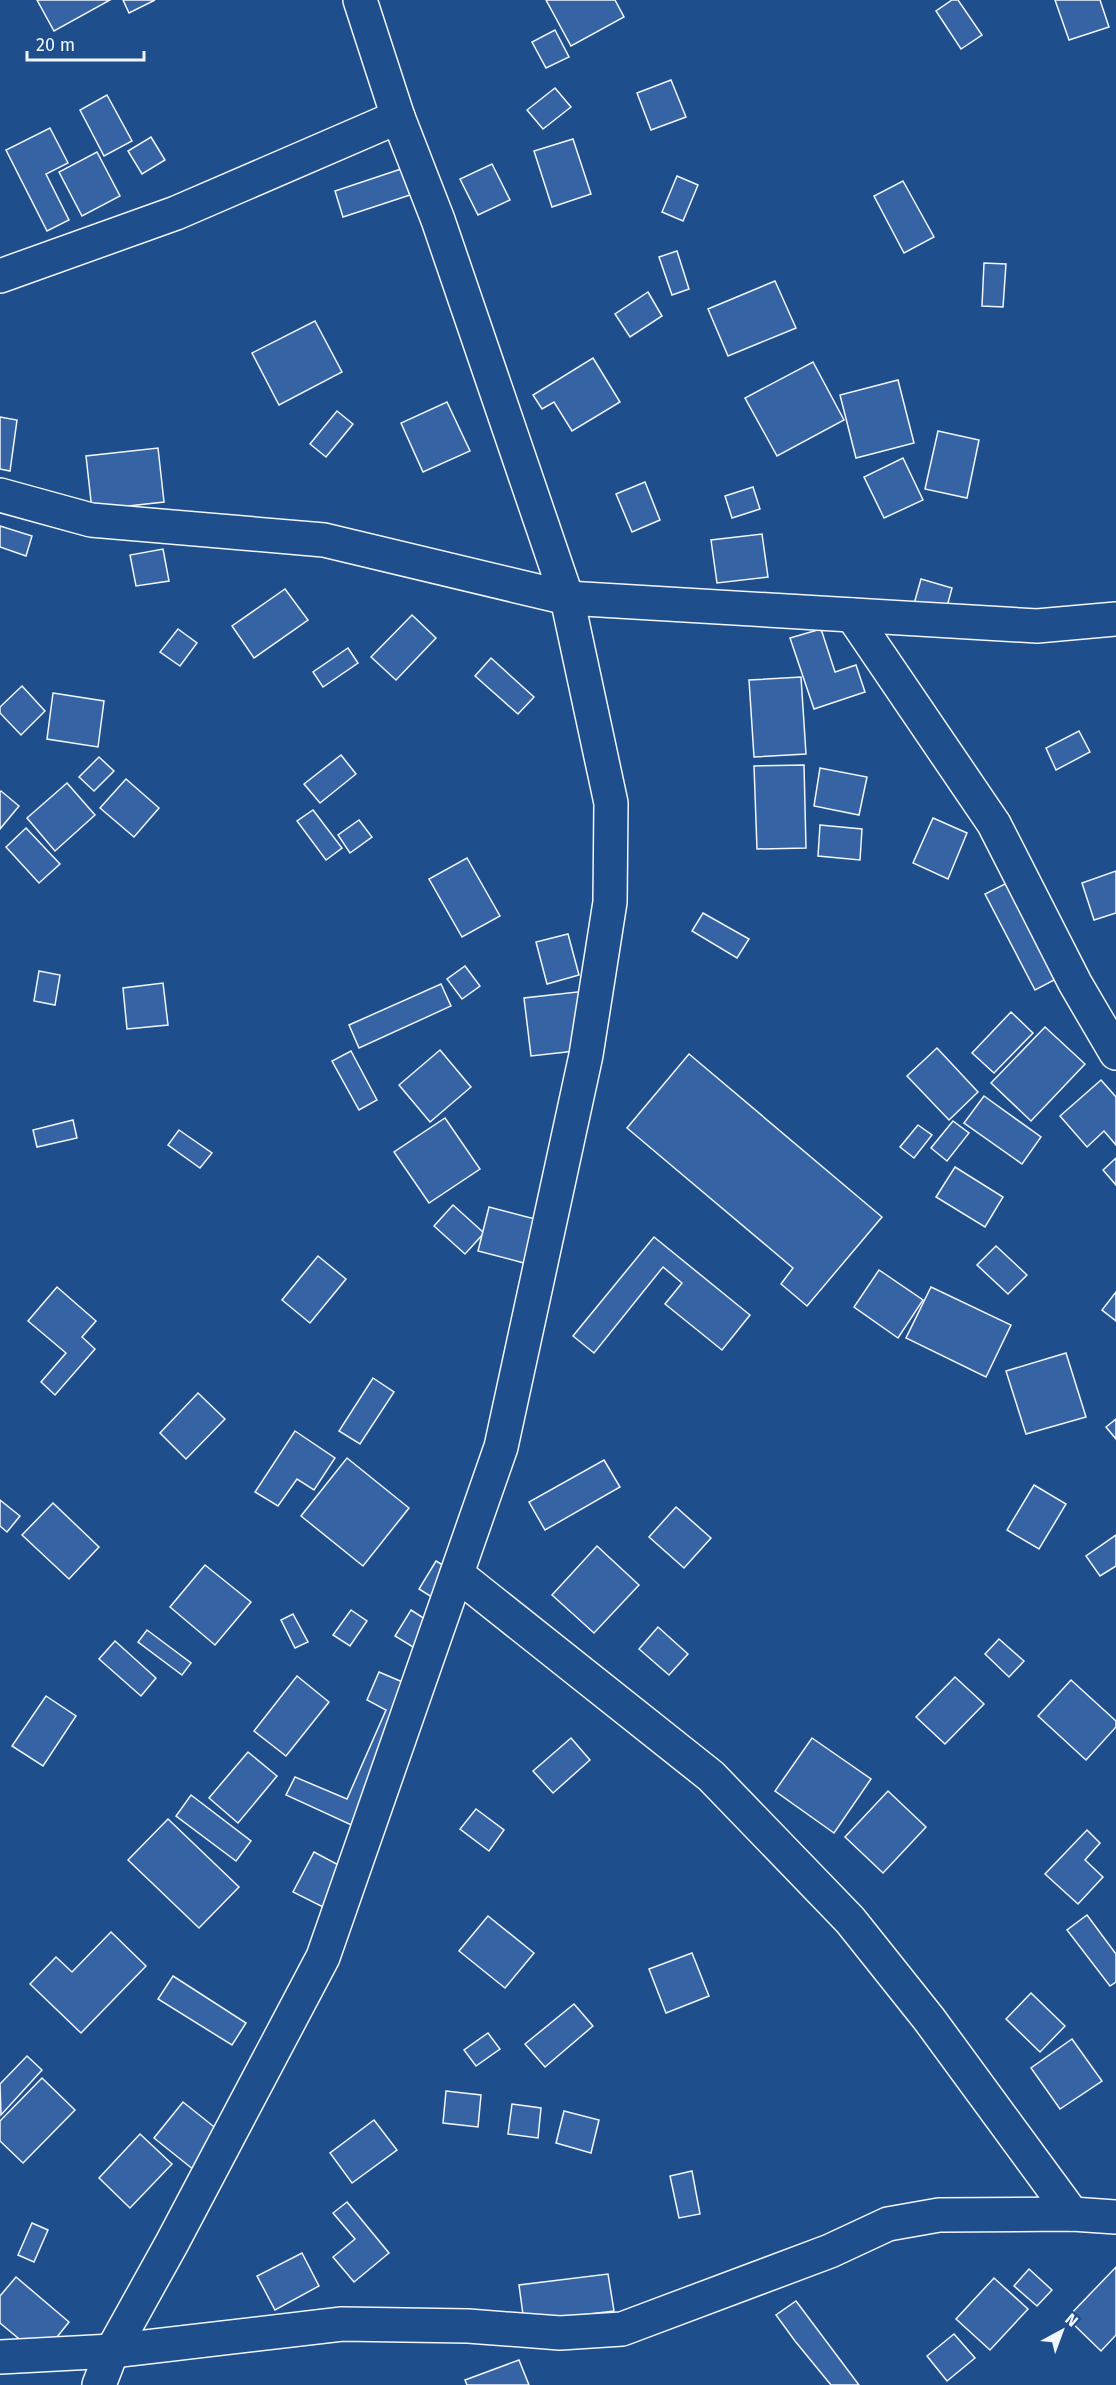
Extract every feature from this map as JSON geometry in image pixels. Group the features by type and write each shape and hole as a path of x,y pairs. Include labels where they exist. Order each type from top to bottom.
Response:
{"street":[{"path":"99,2385 112,2351 172,2244 322,1957 501,1447 586,1055 610,902 611,803 567,598 438,220 398,117 360,0"},
{"path":"0,276 176,213 398,117"},
{"path":"0,495 91,520 324,540 567,598 1037,626 1116,619"},
{"path":"852,615 994,824 1075,983 1116,1053"},
{"path":"457,1574 711,1776 850,1920 929,2019 1072,2214"},
{"path":"0,2357 112,2351 342,2324 468,2326 560,2333 622,2329 830,2252 888,2224 939,2215 1072,2214 1116,2217"}],"building":[{"path":"37,0 110,0 54,31"},
{"path":"123,0 155,0 129,13"},
{"path":"546,0 615,0 624,17 571,46"},
{"path":"952,0 958,0 982,35 961,49 936,11"},
{"path":"1055,0 1100,0 1109,27 1069,40"},
{"path":"555,30 569,57 546,68 532,42"},
{"path":"671,80 686,117 651,130 637,93"},
{"path":"555,88 571,107 543,129 527,110"},
{"path":"107,95 132,141 104,156 80,110"},
{"path":"50,128 68,163 46,174 69,220 47,231 6,150"},
{"path":"151,137 165,160 142,174 128,151"},
{"path":"573,139 591,194 552,207 534,151"},
{"path":"97,152 120,196 82,216 59,172"},
{"path":"492,164 510,200 478,215 460,179"},
{"path":"401,169 410,195 343,217 335,191"},
{"path":"677,176 698,185 683,221 662,212"},
{"path":"903,181 934,237 904,253 874,196"},
{"path":"677,251 689,289 672,295 659,257"},
{"path":"984,263 1006,264 1003,307 982,306"},
{"path":"775,281 796,328 728,356 708,309"},
{"path":"648,292 662,316 630,337 615,314"},
{"path":"315,321 342,372 279,405 252,353"},
{"path":"593,358 620,402 572,431 554,402 542,409 533,395"},
{"path":"813,362 844,420 777,456 745,398"},
{"path":"898,380 914,443 856,458 840,395"},
{"path":"447,402 470,451 423,472 401,423"},
{"path":"337,411 353,424 326,457 310,444"},
{"path":"0,417 17,420 10,471 0,469"},
{"path":"938,431 979,440 967,498 925,489"},
{"path":"158,448 164,502 92,510 86,456"},
{"path":"903,458 923,500 884,518 864,477"},
{"path":"645,482 660,520 632,532 616,494"},
{"path":"753,487 760,509 732,518 725,496"},
{"path":"0,526 32,536 26,556 0,547"},
{"path":"762,534 768,577 717,583 711,540"},
{"path":"163,549 169,581 136,586 130,555"},
{"path":"921,579 952,588 945,614 914,604"},
{"path":"285,589 308,620 254,658 232,626"},
{"path":"412,615 436,638 396,680 371,657"},
{"path":"178,629 197,643 180,666 160,652"},
{"path":"821,629 835,672 856,665 865,692 814,709 790,638"},
{"path":"348,648 358,663 323,687 313,672"},
{"path":"491,658 534,697 518,714 475,676"},
{"path":"801,677 806,754 754,757 749,680"},
{"path":"22,686 45,711 21,735 0,713 0,707"},
{"path":"53,693 104,701 98,747 47,739"},
{"path":"1079,731 1090,752 1056,770 1046,748"},
{"path":"341,755 356,774 320,803 304,784"},
{"path":"99,757 114,771 94,791 79,777"},
{"path":"804,765 806,848 757,849 754,766"},
{"path":"820,768 867,777 859,815 814,806"},
{"path":"126,779 159,808 134,837 100,808"},
{"path":"67,783 95,815 55,851 27,818"},
{"path":"0,792 19,806 0,829"},
{"path":"313,810 342,848 326,860 297,821"},
{"path":"933,818 967,833 948,879 913,863"},
{"path":"359,820 372,837 350,853 338,835"},
{"path":"820,825 862,829 860,860 818,856"},
{"path":"26,828 60,864 39,883 6,847"},
{"path":"467,858 500,916 462,937 429,879"},
{"path":"1116,871 1116,913 1094,920 1082,883"},
{"path":"1009,882 1058,978 1035,990 985,894"},
{"path":"703,913 749,939 737,958 692,931"},
{"path":"568,934 579,975 547,984 536,942"},
{"path":"465,966 480,986 462,999 447,979"},
{"path":"39,971 60,975 55,1005 34,1001"},
{"path":"163,983 168,1025 127,1029 123,988"},
{"path":"441,984 451,1006 359,1048 349,1025"},
{"path":"586,991 593,1049 531,1056 524,998"},
{"path":"1011,1012 1033,1033 994,1073 972,1053"},
{"path":"1045,1027 1085,1064 1031,1121 991,1083"},
{"path":"937,1048 978,1092 949,1120 907,1076"},
{"path":"440,1050 471,1087 430,1122 399,1085"},
{"path":"351,1051 377,1100 359,1110 332,1061"},
{"path":"689,1054 882,1217 807,1306 781,1284 793,1268 627,1128"},
{"path":"1101,1080 1116,1097 1116,1145 1104,1131 1087,1147 1060,1116"},
{"path":"984,1096 1041,1137 1022,1164 964,1123"},
{"path":"445,1118 480,1169 429,1203 394,1152"},
{"path":"73,1120 77,1138 37,1147 33,1130"},
{"path":"953,1121 969,1133 947,1161 931,1148"},
{"path":"918,1125 932,1135 914,1158 900,1147"},
{"path":"179,1130 212,1153 200,1168 168,1145"},
{"path":"1116,1158 1116,1185 1103,1170"},
{"path":"955,1167 1003,1197 985,1227 936,1197"},
{"path":"453,1205 484,1233 465,1254 434,1226"},
{"path":"489,1207 535,1219 524,1263 478,1251"},
{"path":"654,1237 750,1315 722,1350 665,1304 682,1283 663,1267 594,1353 573,1336"},
{"path":"996,1246 1027,1275 1008,1294 977,1265"},
{"path":"318,1256 346,1279 310,1323 282,1300"},
{"path":"879,1270 923,1300 898,1338 854,1307"},
{"path":"57,1287 96,1321 82,1337 95,1349 55,1395 41,1382 66,1353 28,1321"},
{"path":"931,1287 1011,1325 986,1377 906,1338"},
{"path":"1116,1292 1116,1321 1102,1310"},
{"path":"1066,1353 1086,1417 1026,1434 1006,1371"},
{"path":"373,1378 394,1392 360,1444 339,1431"},
{"path":"198,1393 225,1419 186,1459 160,1433"},
{"path":"1116,1419 1116,1439 1106,1427"},
{"path":"295,1431 335,1458 314,1490 297,1479 278,1506 255,1492"},
{"path":"347,1458 409,1508 363,1566 301,1516"},
{"path":"604,1460 620,1487 545,1530 529,1502"},
{"path":"1034,1485 1066,1504 1039,1549 1007,1530"},
{"path":"0,1500 20,1516 7,1532 0,1526"},
{"path":"53,1503 99,1547 69,1579 22,1535"},
{"path":"676,1507 711,1538 684,1568 649,1537"},
{"path":"1116,1535 1116,1566 1100,1576 1086,1556"},
{"path":"597,1546 639,1585 594,1633 552,1595"},
{"path":"436,1561 471,1582 454,1611 419,1589"},
{"path":"205,1565 251,1602 215,1645 170,1607"},
{"path":"351,1610 367,1621 350,1646 333,1635"},
{"path":"411,1610 442,1630 426,1655 395,1636"},
{"path":"293,1614 308,1642 295,1648 281,1620"},
{"path":"658,1627 688,1654 669,1675 639,1649"},
{"path":"147,1630 191,1663 182,1675 138,1642"},
{"path":"999,1639 1024,1661 1009,1677 985,1654"},
{"path":"115,1641 156,1678 141,1696 99,1659"},
{"path":"379,1672 419,1689 358,1828 286,1795 295,1777 347,1799 386,1710 367,1700"},
{"path":"297,1676 329,1702 286,1756 254,1731"},
{"path":"955,1677 984,1704 945,1744 916,1717"},
{"path":"1071,1680 1116,1721 1116,1727 1086,1760 1038,1716"},
{"path":"46,1696 76,1716 43,1766 12,1746"},
{"path":"571,1738 590,1760 553,1793 533,1771"},
{"path":"812,1738 871,1779 834,1833 775,1791"},
{"path":"248,1752 277,1776 238,1823 209,1798"},
{"path":"888,1791 926,1827 883,1873 845,1837"},
{"path":"191,1795 251,1841 236,1861 176,1816"},
{"path":"476,1809 504,1830 489,1851 460,1829"},
{"path":"168,1819 239,1887 199,1928 128,1860"},
{"path":"1087,1830 1100,1843 1085,1860 1103,1877 1078,1904 1045,1874"},
{"path":"314,1852 348,1870 329,1910 293,1892"},
{"path":"1087,1915 1116,1954 1116,1982 1110,1986 1067,1930"},
{"path":"488,1916 534,1953 505,1988 459,1951"},
{"path":"111,1932 146,1966 81,2033 30,1984 56,1957 72,1972"},
{"path":"692,1953 709,1996 666,2013 649,1969"},
{"path":"173,1976 246,2023 232,2045 158,1999"},
{"path":"1031,1993 1065,2026 1040,2052 1006,2019"},
{"path":"574,2004 593,2026 545,2067 525,2044"},
{"path":"488,2033 500,2049 476,2066 464,2050"},
{"path":"1072,2039 1102,2081 1060,2109 1031,2068"},
{"path":"27,2056 42,2070 1,2115 0,2084"},
{"path":"42,2078 75,2110 23,2163 0,2141 0,2121"},
{"path":"446,2091 481,2095 478,2127 443,2123"},
{"path":"183,2102 223,2134 194,2170 154,2138"},
{"path":"512,2104 541,2108 538,2138 508,2134"},
{"path":"564,2111 599,2120 591,2153 556,2143"},
{"path":"374,2120 397,2150 352,2183 330,2153"},
{"path":"140,2134 172,2164 130,2208 99,2178"},
{"path":"692,2171 700,2214 679,2218 670,2176"},
{"path":"347,2202 389,2253 354,2282 333,2257 355,2239 333,2213"},
{"path":"32,2223 48,2230 34,2262 18,2255"},
{"path":"302,2253 319,2286 275,2310 257,2276"},
{"path":"1116,2267 1116,2335 1101,2351 1067,2318"},
{"path":"1029,2269 1052,2290 1037,2306 1014,2286"},
{"path":"608,2274 614,2311 524,2322 519,2285"},
{"path":"16,2277 69,2322 41,2357 0,2323 0,2296"},
{"path":"994,2278 1028,2309 990,2350 956,2319"},
{"path":"796,2301 859,2385 831,2385 795,2341 776,2315"},
{"path":"954,2334 975,2358 947,2381 927,2356"},
{"path":"519,2360 529,2385 467,2385 465,2380"}]}
